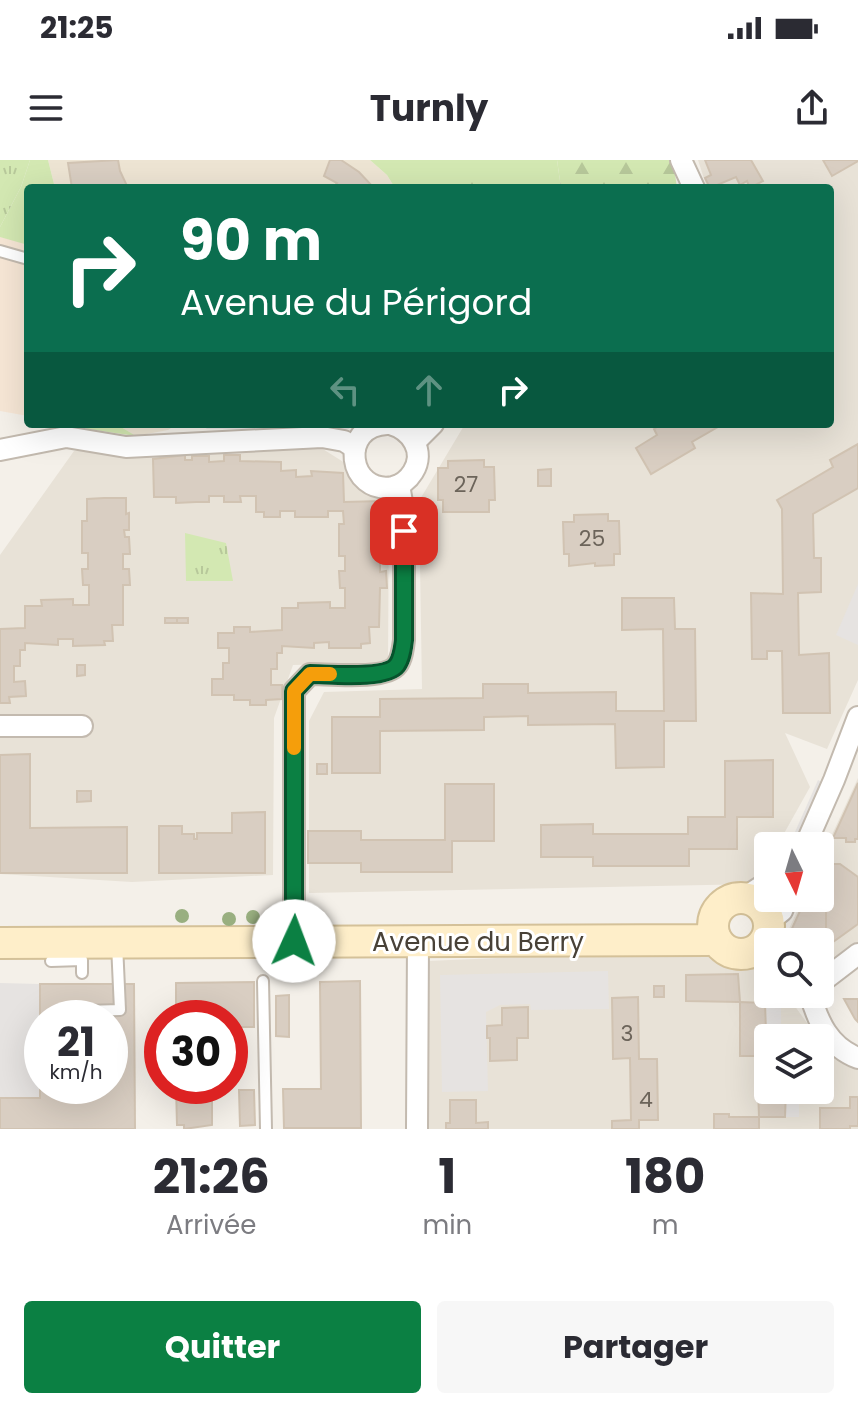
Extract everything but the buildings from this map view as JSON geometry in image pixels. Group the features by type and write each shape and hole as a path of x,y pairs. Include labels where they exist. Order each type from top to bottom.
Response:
{"street":[{"path":"681,160 692,184"},
{"path":"372,428 363,433 355,448 356,468 369,483 389,488 399,485 414,472 417,462 415,442 409,433 397,428"},
{"path":"415,442 429,428"},
{"path":"0,450 66,431 126,447 322,437 344,441 355,448"},
{"path":"294,941 294,691 310,674 387,672 396,667 402,656 404,513 399,485"},
{"path":"811,832 858,717"},
{"path":"0,726 82,726"},
{"path":"742,899 754,891"},
{"path":"754,948 743,954 734,953 720,944 715,937 714,919 718,910 733,900 742,899 759,905 763,928"},
{"name":"Avenue du Berry","path":"0,943 708,940 715,937"},
{"path":"417,1129 418,941"},
{"path":"834,972 858,954"},
{"path":"815,1008 825,1034 842,1051 858,1058"}],"lane":[{"path":"0,251 24,258"},
{"path":"117,944 120,1000"},
{"path":"51,961 82,960 82,973"},
{"path":"263,981 266,1129"}],"shaded area":[{"path":"48,160 370,160 393,184 54,184"},
{"path":"698,160 858,160 858,680 827,749 785,733 810,787 785,832 754,832 754,884 309,893 309,721 324,692 422,689 419,501 463,428 834,428 834,184 706,184"},
{"path":"0,237 24,244 24,415 0,411"},
{"path":"123,428 171,428 168,430 136,436"},
{"path":"207,428 349,428 349,429"},
{"path":"318,446 345,463 389,506 388,663 293,665 274,718 273,875 132,882 0,874 0,555 74,451"},
{"path":"858,584 858,645 836,635"},
{"path":"858,778 858,969 834,969 834,928 789,928 797,912 834,912 833,832"},
{"path":"818,780 823,783 802,832 795,832"},
{"path":"717,949 741,963 754,963 754,1008 796,1008 808,1024 754,1024 754,1104 834,1104 834,1052 858,1062 858,1129 422,1129 427,961"},
{"path":"608,971 609,1009 531,1010 530,1004 500,1005 486,1012 488,1091 442,1092 440,975"},
{"path":"0,983 40,984 40,1000 24,1000 24,1098 0,1098"},
{"path":"765,1008 781,1008 781,1024 765,1024"},
{"path":"785,1104 799,1104 799,1117 785,1117"}],"green space":[{"path":"0,160 30,160 21,187 0,227"},
{"path":"30,160 48,160 54,184 24,184 24,244 0,237 0,227 21,187"},
{"path":"370,160 557,160 560,184 393,184"},
{"path":"557,160 673,160 676,184 560,184"},
{"path":"468,163 474,184 450,183"},
{"path":"123,428 136,436 87,429"},
{"path":"185,533 226,543 233,581 186,581"}],"slow traffic":[{"path":"294,748 294,691 310,674 330,674"}],"route":[{"path":"294,941 294,691 310,674 375,674 396,667 402,656 404,640 404,531"}]}
